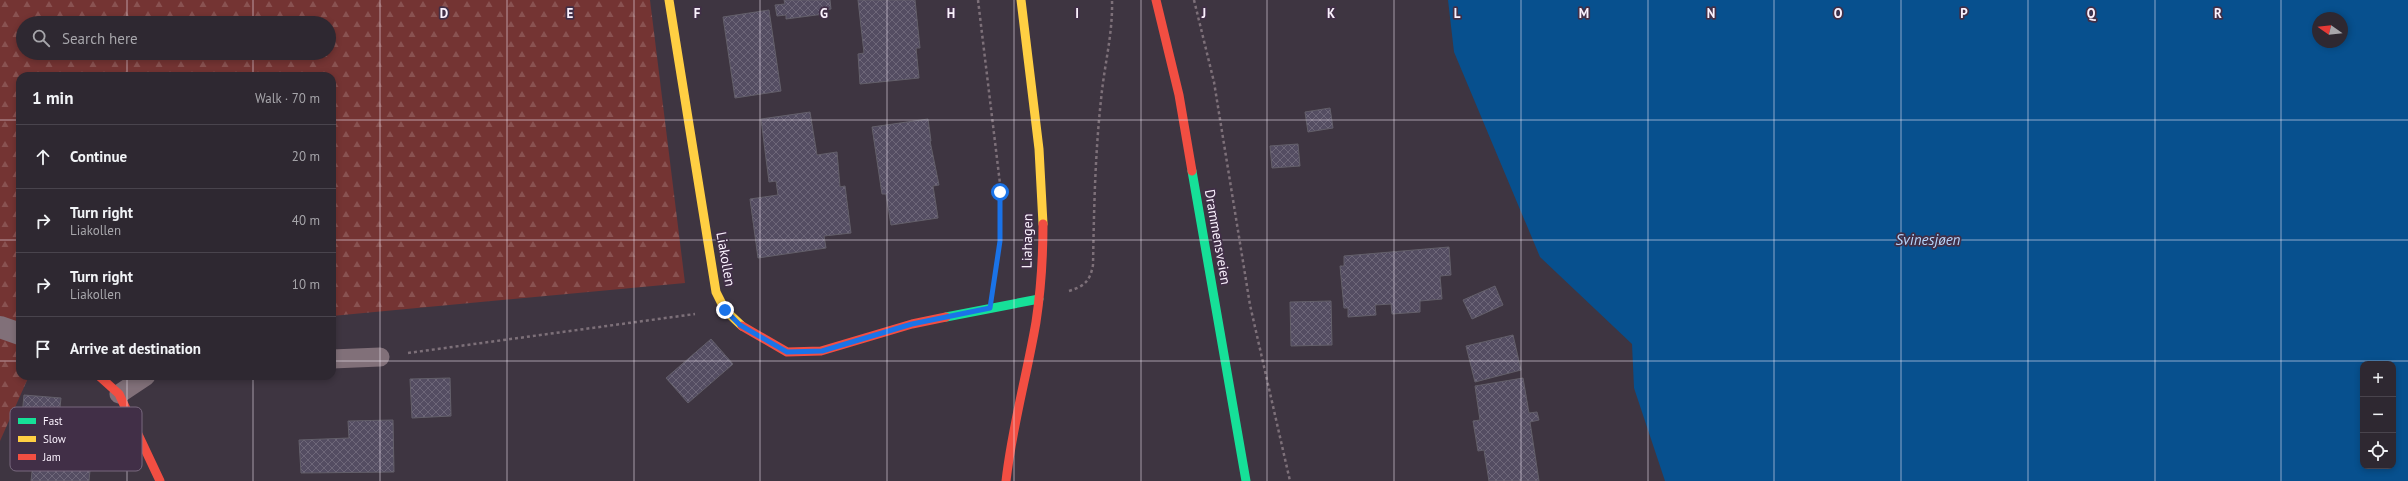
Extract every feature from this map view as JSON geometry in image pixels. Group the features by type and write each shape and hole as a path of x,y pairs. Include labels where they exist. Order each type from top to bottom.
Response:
{"main road":[{"name":"Liakollen","path":"669,0 716,292 725,310 740,325 787,352 822,351 912,324 1039,299"},
{"name":"Liahagen","path":"1006,481 1016,415 1039,299 1044,233 1036,114 1021,0"},
{"name":"Drammensveien","path":"1156,0 1178,95 1246,481"},
{"path":"103,380 119,394 125,407"},
{"path":"142,443 160,481"}],"street":[{"path":"0,327 16,333"}],"lane":[{"path":"336,359 380,357"},
{"path":"119,394 140,380"}],"path":[{"path":"978,0 1000,192 1000,241 990,308"},
{"path":"1039,299 1082,287 1090,278 1093,265 1095,157 1101,93 1110,46 1112,0"},
{"path":"1194,0 1214,82 1250,304 1290,481"},
{"path":"380,357 725,310"}],"green space":[{"path":"0,0 650,0 685,283 336,316 336,72 16,72 16,380 27,380 15,407 10,407 10,419 0,441"}],"water":[{"name":"Svinesjøen","path":"1448,0 2408,0 2408,481 1665,481 1634,388 1632,344 1540,257 1454,52"}],"building":[{"path":"784,0 830,0 831,9 824,10 824,14 786,19 786,15 777,16 775,5 785,4"},
{"path":"858,0 915,0 920,48 916,48 919,78 860,84 858,54 864,53"},
{"path":"769,10 781,91 735,98 723,17"},
{"path":"1330,108 1333,128 1308,132 1305,112"},
{"path":"810,112 817,155 837,152 840,187 845,186 851,233 824,236 826,248 758,258 750,199 778,195 776,181 769,182 761,119"},
{"path":"928,119 930,141 939,185 933,186 938,218 891,225 886,194 882,194 872,127"},
{"path":"1298,144 1300,166 1272,168 1270,146"},
{"path":"1449,247 1451,275 1440,276 1442,299 1420,301 1420,312 1392,314 1391,304 1375,305 1376,315 1348,317 1348,308 1344,308 1340,266 1344,266 1344,256"},
{"path":"1495,286 1503,305 1472,319 1463,300"},
{"path":"1331,301 1332,345 1291,346 1290,302"},
{"path":"1513,335 1521,370 1475,382 1466,346"},
{"path":"711,339 733,364 688,403 666,378"},
{"path":"450,378 451,416 412,418 410,379"},
{"path":"1523,378 1529,413 1537,412 1539,420 1530,422 1539,481 1489,481 1484,450 1478,451 1473,421 1480,420 1475,386"},
{"path":"24,395 61,398 60,407 23,407"},
{"path":"393,420 394,472 301,473 299,440 349,438 348,421"},
{"path":"32,471 90,471 89,481 31,481"}],"traffic: fast":[{"path":"1192,171 1246,481"},
{"path":"946,317 1039,299"}],"traffic: slow":[{"path":"669,0 716,292 725,310 742,326"},
{"path":"1021,0 1039,149 1043,224"}],"traffic: jam":[{"path":"1156,0 1179,95 1192,171"},
{"path":"1006,481 1012,441 1036,322 1043,249 1043,224"},
{"path":"742,326 787,352 821,351 912,324 946,317"},
{"path":"103,380 119,394 125,407"},
{"path":"142,443 160,481"}],"route":[{"path":"725,310 740,325 787,352 822,351 912,324 973,310 990,308 1000,241 1000,192"}]}
